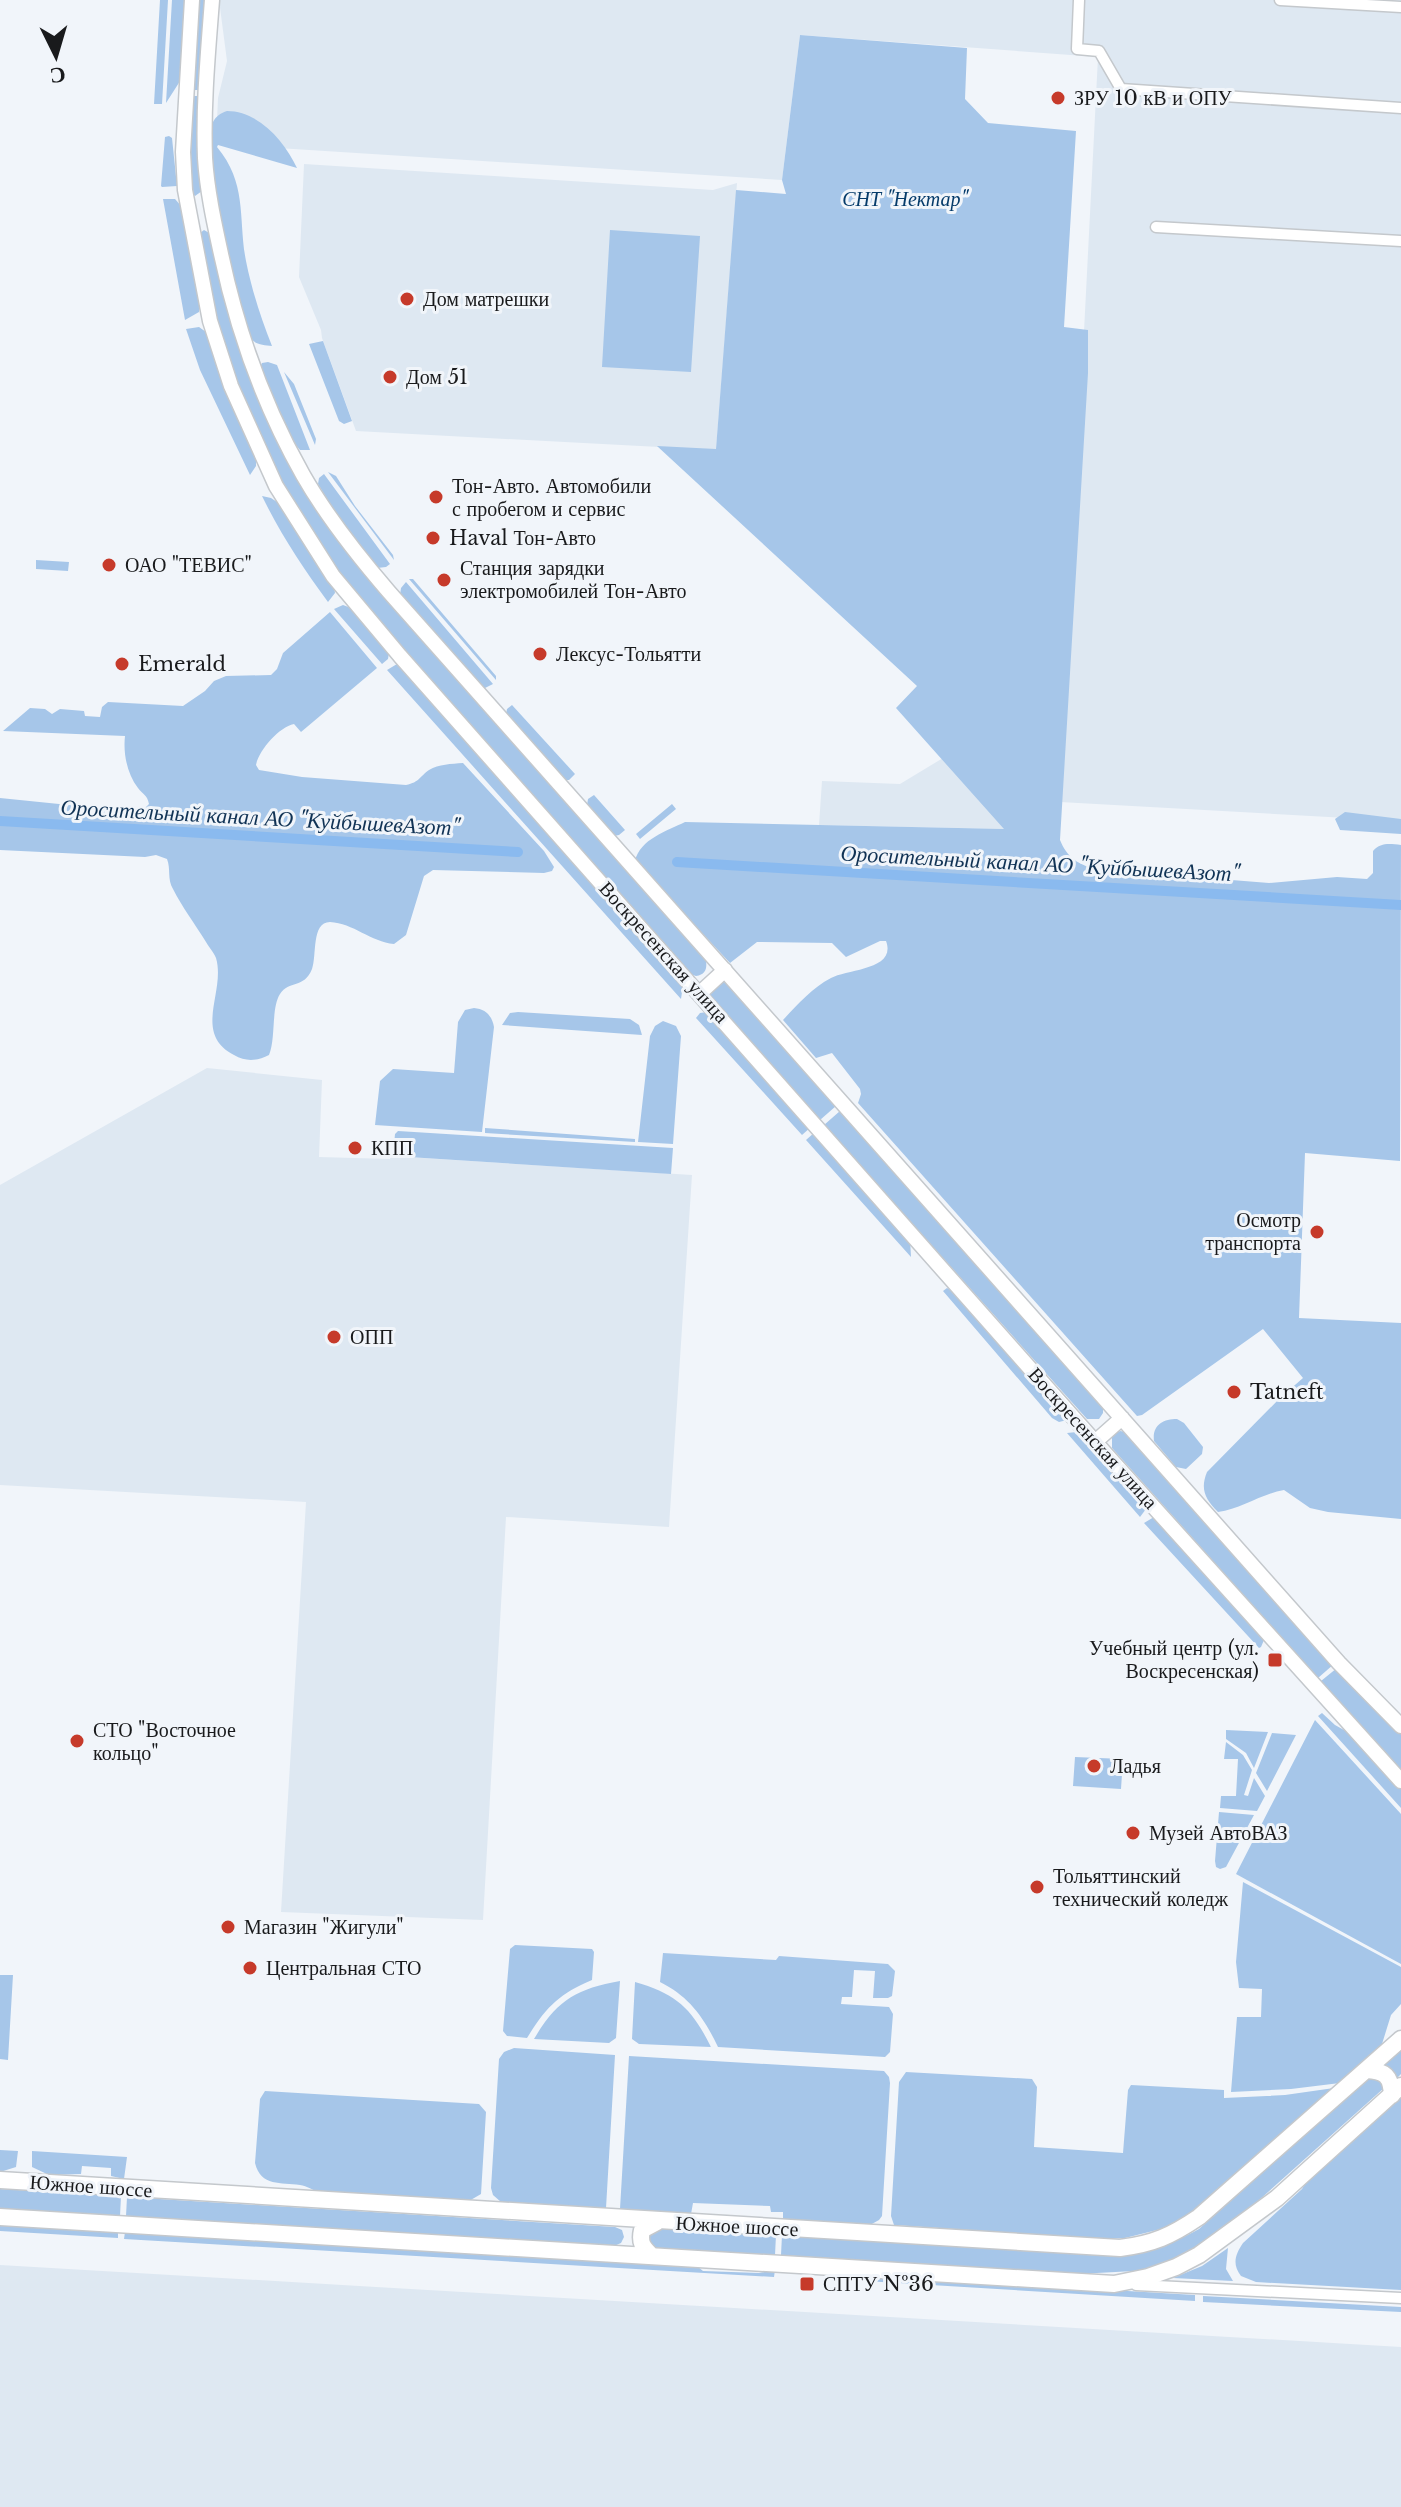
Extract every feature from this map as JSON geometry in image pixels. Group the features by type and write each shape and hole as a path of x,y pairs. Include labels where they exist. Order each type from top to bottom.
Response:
{"main road":[{"name":"Воскресенская улица","path":"192,0 183,152 185,190 210,321 231,386 276,486 333,576 400,656 1095,1442 1401,1781"},
{"name":"Воскресенская улица","path":"212,0 205,130 208,183 232,304 252,363 303,474 329,515 389,592 1339,1663 1401,1726"},
{"path":"185,190 191,200 200,200 207,193 208,183"},
{"path":"194,240 195,231 202,224 217,235"},
{"path":"700,993 725,970"},
{"path":"1095,1442 1122,1418"},
{"name":"Южное шоссе","path":"0,2180 1093,2248 1146,2245 1175,2234 1199,2217 1401,2039"},
{"path":"1367,2070 1385,2073 1396,2090"},
{"name":"Южное шоссе","path":"0,2217 1114,2284 1148,2277 1199,2255 1277,2198 1396,2090"},
{"path":"621,2219 632,2229 634,2239 633,2245 621,2255"},
{"path":"652,2256 644,2249 640,2239 642,2230 658,2222"}],"street":[{"path":"1079,0 1077,49 1099,51 1121,89 1401,108"},
{"path":"1280,0 1401,7"},
{"path":"1156,227 1401,241"},
{"path":"1114,2284 1401,2298"}],"shaded area":[{"path":"219,0 1401,0 1401,821 1060,802 1098,57 800,35 782,180 216,144 218,98 227,61"},
{"path":"304,164 713,190 737,183 716,450 356,431 299,277"},
{"path":"943,758 1005,829 819,825 822,781 900,784"},
{"name":"ОПП","path":"207,1068 322,1080 319,1157 390,1159 391,1156 692,1175 669,1527 506,1517 483,1920 281,1912 306,1502 0,1485 0,1185"},
{"path":"0,2265 1401,2347 1401,2507 0,2507"}],"green space":[{"path":"160,0 168,0 162,104 154,104"},
{"path":"172,0 186,0 182,78 166,103"},
{"path":"198,0 207,0 202,90 192,90"},
{"name":"СНТ \"Нектар\"","path":"800,35 967,48 965,99 988,123 1076,131 1064,327 1088,330 1088,373 1060,840 1066,851 1077,862 1094,869 1269,883 1337,877 1367,879 1373,873 1373,851 1376,848 1389,844 1401,845 1400,1161 1305,1153 1299,1318 1401,1323 1401,1519 1310,1508 1284,1490 1218,1512 1205,1494 1207,1472 1303,1378 1263,1329 1137,1416 858,1103 860,1089 832,1053 816,1058 783,1020 824,982 878,963 887,951 886,941 846,957 832,943 757,942 730,963 635,861 648,841 685,822 1004,829 896,708 917,686 657,446 716,449 736,190 786,194 782,180"},
{"path":"192,96 202,96 202,191 195,196 191,192 189,168"},
{"path":"227,111 250,116 270,130 286,148 297,168 217,147 227,161 238,189 248,272 272,346 257,343 251,338 237,297 222,229 211,137 214,120"},
{"path":"165,137 172,138 177,186 162,187"},
{"path":"163,199 175,199 182,207 200,304 199,312 185,320"},
{"path":"204,230 211,234 237,334 344,547 415,632 706,960 702,974 690,974 374,616 336,568 280,481 234,377 210,294 200,233"},
{"path":"610,230 700,236 691,372 602,367"},
{"path":"199,327 206,332 256,456 256,466 250,475 200,370 186,329"},
{"path":"323,341 352,421 344,424 339,421 309,344"},
{"path":"268,362 277,365 310,450 300,450 294,443 260,367"},
{"path":"284,372 294,384 316,439 315,445"},
{"path":"328,472 336,476 394,560"},
{"path":"324,474 390,564 386,567 377,568 343,526 318,484"},
{"path":"262,496 280,504 334,586 335,593 328,602 293,551"},
{"path":"36,560 69,562 68,571 36,569"},
{"path":"409,579 413,579 496,676 496,680"},
{"path":"406,582 493,684 483,689 400,595"},
{"path":"343,605 351,608 389,653 382,664 334,609"},
{"path":"330,612 377,668 301,732 294,724 276,734 258,759 256,765 259,770 302,777 406,785 417,781 433,768 463,763 544,851 554,867 552,871 544,873 433,870 424,876 406,935 394,944 338,923 324,923 317,933 309,975 284,990 277,1000 269,1055 247,1060 222,1046 215,1035 212,1024 218,971 216,958 173,889 167,859 156,855 0,850 0,798 143,810 149,804 129,770 125,736 3,731 30,708 45,709 52,714 60,709 84,711 85,716 100,717 102,707 108,702 183,706 214,681 226,676 271,675 283,653"},
{"path":"397,664 403,666 683,985 681,999 387,670"},
{"path":"512,705 575,774 569,780 563,780 506,714"},
{"path":"594,795 625,830 619,835 614,836 587,805 588,799"},
{"path":"672,804 676,809 640,839 636,834"},
{"path":"1345,812 1401,819 1401,834 1340,830 1335,819"},
{"path":"723,981 836,1106 820,1120 710,996 718,982"},
{"path":"474,1008 488,1014 494,1027 482,1132 375,1125 380,1081 393,1069 454,1073 458,1022 465,1010"},
{"path":"707,1012 811,1127 802,1135 696,1018 700,1013"},
{"path":"510,1013 630,1019 639,1025 642,1035 502,1025"},
{"path":"663,1021 676,1026 681,1036 673,1144 638,1142 650,1036 655,1026"},
{"path":"840,1111 1103,1405 1099,1419 1087,1419 824,1125"},
{"path":"485,1128 635,1139 635,1142 485,1133"},
{"path":"398,1131 673,1148 671,1174 393,1156"},
{"path":"815,1132 910,1238 911,1257 806,1140"},
{"path":"947,1288 961,1296 1067,1420 1059,1422 1052,1418 943,1291"},
{"path":"1177,1419 1184,1423 1203,1447 1202,1454 1186,1469 1176,1467 1154,1441 1160,1424"},
{"path":"1120,1431 1126,1432 1334,1664 1318,1678 1112,1448 1112,1436"},
{"path":"1067,1433 1082,1433 1146,1509 1140,1517"},
{"path":"1154,1517 1256,1627 1264,1640 1261,1647 1144,1523"},
{"path":"1337,1668 1401,1734 1401,1771 1321,1681"},
{"path":"1322,1713 1353,1735 1401,1788 1401,1808 1318,1716"},
{"path":"1315,1720 1401,1814 1401,1964 1236,1874"},
{"path":"1226,1730 1268,1732 1254,1768 1246,1753 1226,1739"},
{"path":"1272,1733 1296,1735 1267,1791 1256,1773"},
{"path":"1226,1742 1243,1755 1252,1770 1244,1795 1248,1796 1254,1778 1265,1796 1257,1811 1220,1808 1221,1796 1236,1796 1238,1759 1224,1759"},
{"path":"1075,1757 1123,1759 1121,1789 1073,1786"},
{"path":"1219,1812 1254,1815 1226,1867 1220,1869 1215,1861"},
{"path":"1243,1882 1401,1967 1401,2004 1391,2015 1382,2044 1340,2083 1231,2092 1237,2017 1261,2017 1262,1989 1239,1988 1236,1962"},
{"path":"515,1945 592,1949 594,1952 592,1980 554,2003 527,2038 507,2036 503,2031 510,1949"},
{"path":"663,1953 776,1960 779,1956 888,1964 895,1971 892,1996 873,1998 875,1971 854,1970 852,1997 842,1997 841,2004 889,2007 893,2014 890,2052 885,2057 718,2047 695,2009 680,1994 660,1982"},
{"path":"0,1975 13,1975 8,2060 0,2059"},
{"path":"620,1981 616,2038 609,2043 534,2039 551,2015 569,1998 591,1988"},
{"path":"635,1982 662,1992 682,2005 697,2022 711,2047 639,2044 632,2039"},
{"path":"514,2048 615,2055 606,2208 501,2202 493,2195 499,2059 504,2052"},
{"path":"1401,2049 1401,2074 1394,2081 1392,2071 1382,2066"},
{"path":"629,2056 884,2071 890,2083 882,2216 870,2225 783,2220 783,2212 771,2212 770,2206 693,2203 691,2214 620,2209"},
{"path":"906,2072 1032,2079 1037,2087 1034,2147 1123,2153 1131,2085 1224,2090 1224,2098 1285,2095 1334,2088 1199,2208 1181,2220 1161,2229 1125,2238 1105,2239 894,2225 891,2216 899,2082"},
{"path":"1379,2074 1384,2088 1229,2227 1180,2258 1158,2266 1134,2271 1078,2274 781,2255 782,2235 1102,2255 1164,2245 1199,2229 1372,2075"},
{"path":"265,2091 479,2104 486,2112 481,2194 469,2201 320,2193 303,2186 267,2180 255,2163 260,2099"},
{"path":"1401,2095 1401,2290 1256,2282 1241,2276 1236,2260 1243,2243 1302,2189 1309,2177"},
{"path":"0,2150 18,2151 16,2167 0,2172"},
{"path":"32,2151 127,2157 124,2179 111,2176 111,2168 82,2166 81,2174 49,2175 32,2167"},
{"path":"0,2189 121,2196 120,2216 0,2209"},
{"path":"127,2197 615,2227 622,2230 624,2237 621,2243 614,2246 126,2216"},
{"path":"0,2224 118,2231 118,2238 0,2231"},
{"path":"652,2228 776,2235 775,2255 651,2248 645,2231"},
{"path":"125,2232 697,2266 703,2271 759,2273 775,2270 774,2277 124,2239"},
{"path":"1228,2248 1226,2269 1233,2281 1173,2278 1202,2266"},
{"path":"842,2274 1195,2295 1195,2301 832,2279"},
{"path":"1203,2296 1401,2307 1401,2312 1203,2302"}],"waterway":[{"name":"Оросительный канал АО \"КуйбышевАзот\"","path":"0,821 518,852"},
{"name":"Оросительный канал АО \"КуйбышевАзот\"","path":"677,862 1401,905"}],"place":[{"name":"ЗРУ 10 кВ и ОПУ","path":"1058,98"},
{"name":"Дом матрешки","path":"407,299"},
{"name":"Дом 51","path":"390,377"},
{"name":"Тон-Авто. Автомобили с пробегом и сервис","path":"436,497"},
{"name":"Haval Тон-Авто","path":"433,538"},
{"name":"ОАО \"ТЕВИС\"","path":"109,565"},
{"name":"Станция зарядки электромобилей Тон-Авто","path":"444,580"},
{"name":"Лексус-Тольятти","path":"540,654"},
{"name":"Emerald","path":"122,664"},
{"name":"КПП","path":"355,1148"},
{"name":"Осмотр транспорта","path":"1317,1232"},
{"name":"ОПП","path":"334,1337"},
{"name":"Tatneft","path":"1234,1392"},
{"name":"Учебный центр (ул. Воскресенская)","path":"1275,1660"},
{"name":"СТО \"Восточное кольцо\"","path":"77,1741"},
{"name":"Ладья","path":"1094,1766"},
{"name":"Музей АвтоВАЗ","path":"1133,1833"},
{"name":"Тольяттинский технический коледж","path":"1037,1887"},
{"name":"Магазин \"Жигули\"","path":"228,1927"},
{"name":"Центральная СТО","path":"250,1968"},
{"name":"СПТУ №36","path":"807,2284"}]}
